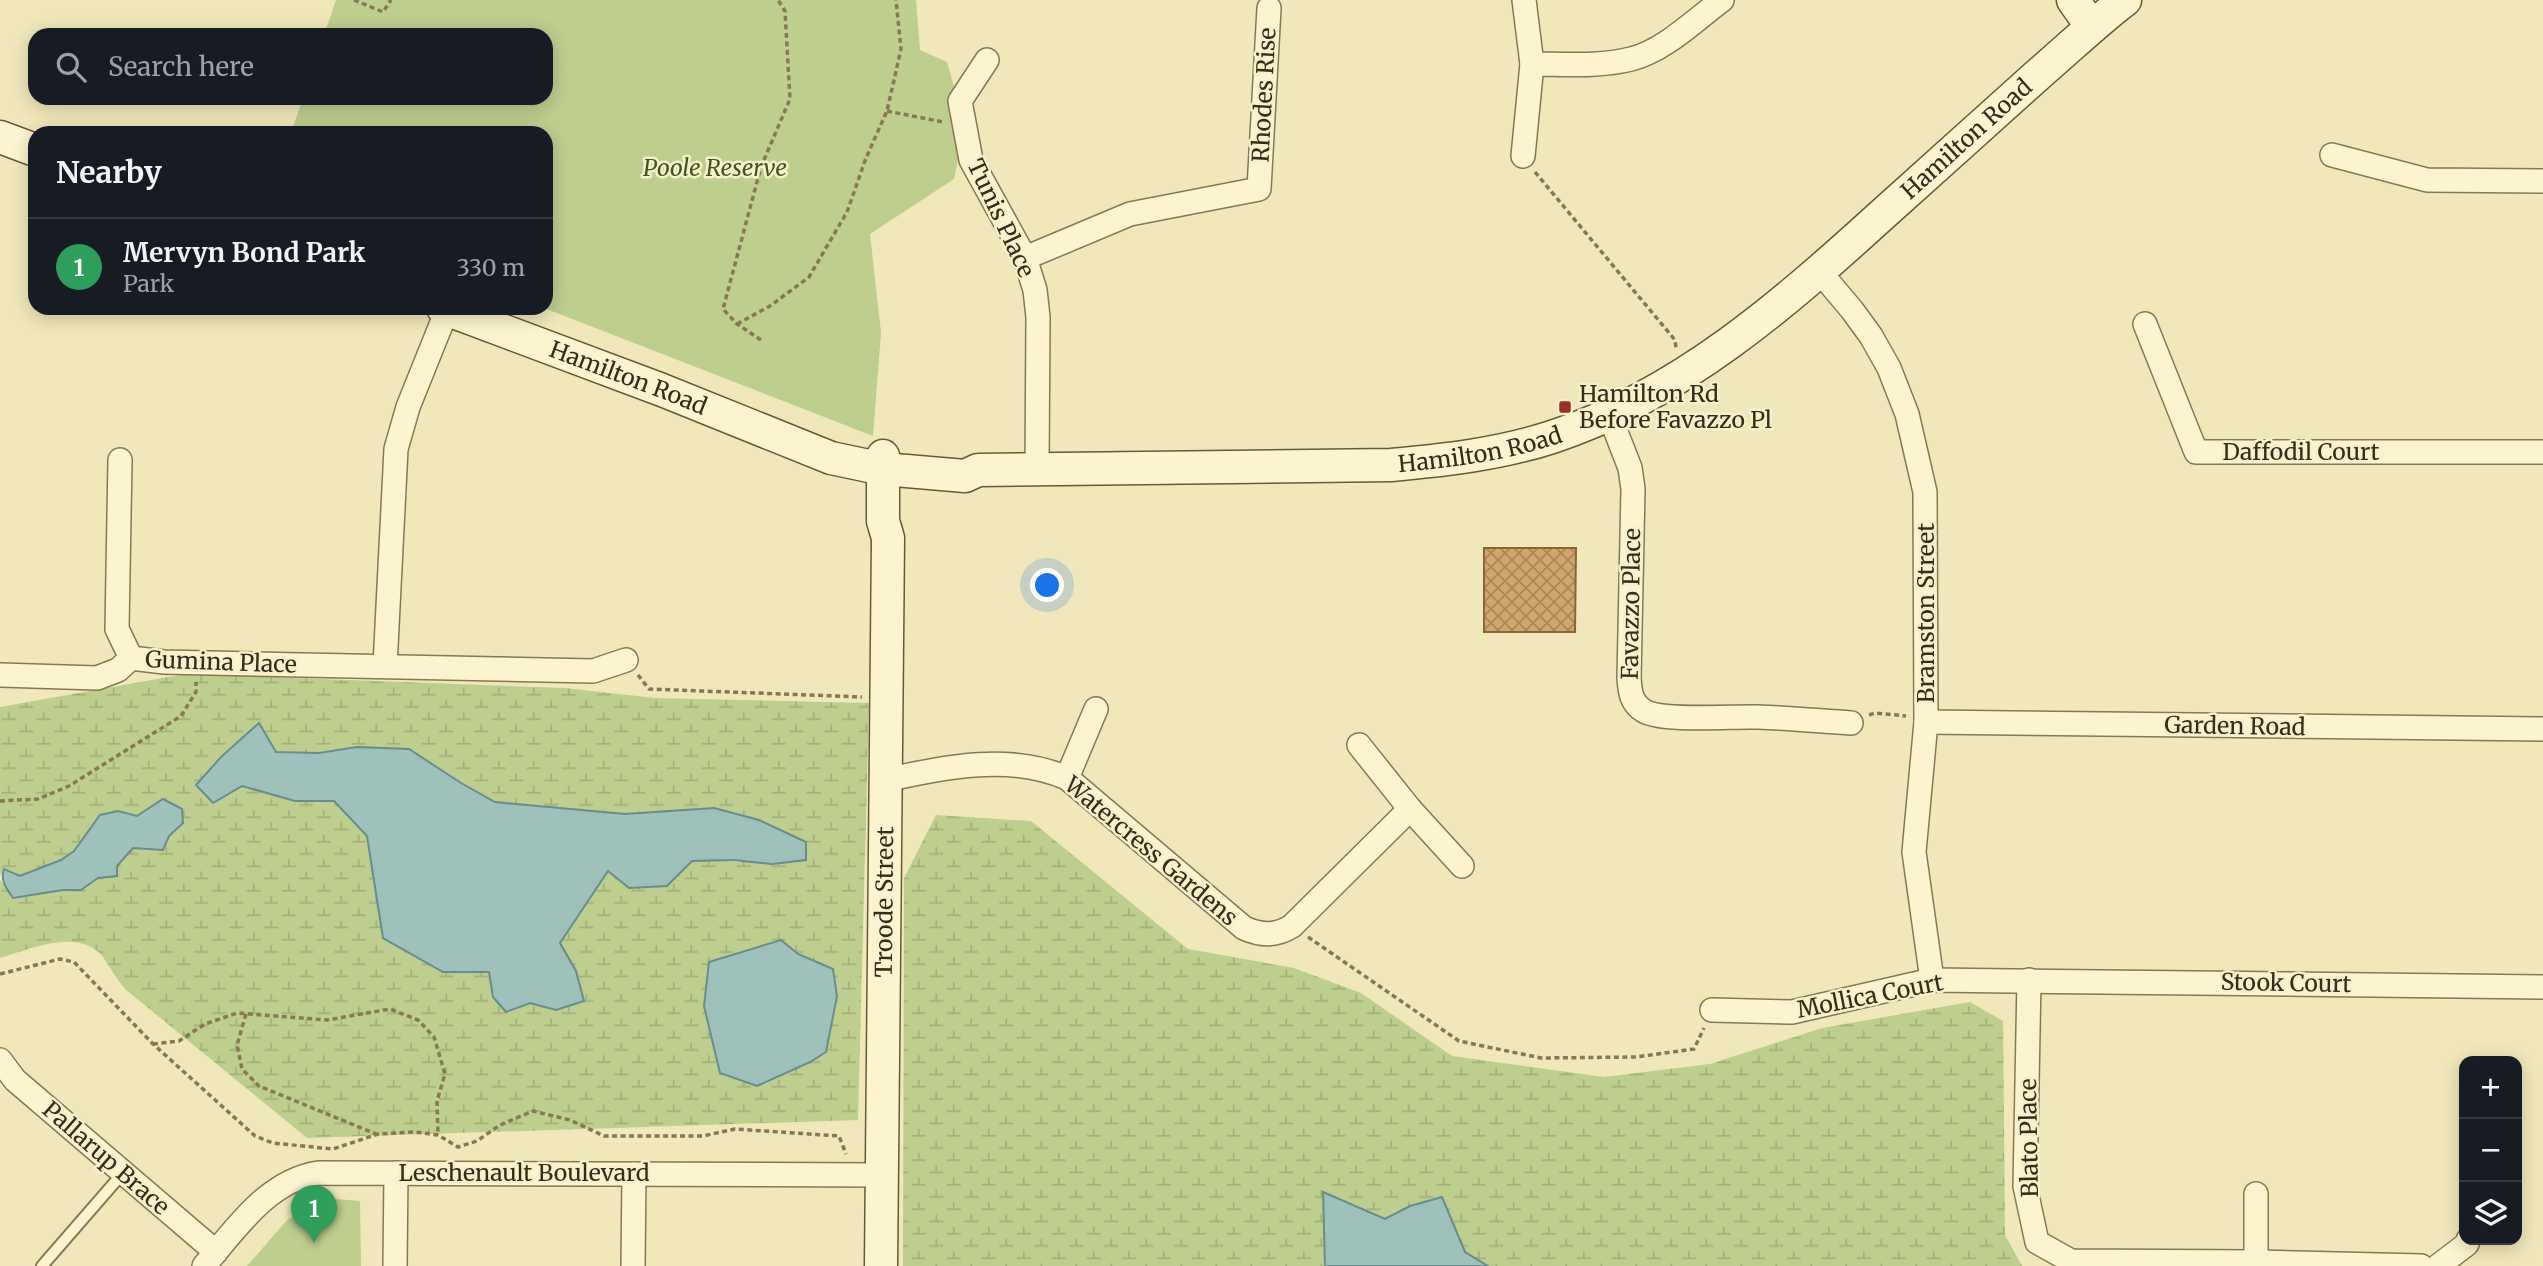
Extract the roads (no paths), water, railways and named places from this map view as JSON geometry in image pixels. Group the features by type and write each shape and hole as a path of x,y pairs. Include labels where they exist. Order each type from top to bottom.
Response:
{"main road":[{"path":"2073,0 2106,10"},
{"name":"Hamilton Road","path":"461,315 662,390 831,458 891,463 966,461 978,470 1391,465 1437,461 1512,448 1553,437 1609,414 1681,377 1768,315 1820,272 2106,10"},
{"path":"0,136 28,147"},
{"name":"Troode Street","path":"881,1266 888,538 883,521 891,463"}],"street":[{"path":"1523,156 1532,64 1524,0"},
{"path":"1532,64 1585,64 1631,59 1666,42 1722,0"},
{"name":"Rhodes Rise","path":"1025,258 1130,214 1259,189 1269,8"},
{"name":"Tunis Place","path":"987,60 960,101 971,160 1025,258 1035,290 1038,317 1037,468"},
{"path":"2332,155 2427,180 2543,181"},
{"name":"Bramston Street","path":"1820,272 1853,310 1889,368 1907,414 1925,492 1914,852 1933,980"},
{"path":"386,666 396,449 408,407 443,315"},
{"name":"Daffodil Court","path":"2145,324 2196,452 2543,452"},
{"name":"Favazzo Place","path":"1609,414 1630,468 1633,489 1629,678 1634,703 1645,711 1666,716 1793,718 1851,723"},
{"name":"Gumina Place","path":"120,460 117,629 131,659 196,663 593,671 626,660"},
{"path":"0,675 97,678 118,670 131,659"},
{"path":"1067,778 1096,709"},
{"name":"Garden Road","path":"1917,719 2543,729"},
{"path":"1359,745 1410,809 1462,866"},
{"name":"Watercress Gardens","path":"886,780 991,763 1035,767 1067,778 1244,928 1269,934 1281,933 1292,926 1410,809"},
{"name":"Mollica Court","path":"1712,1010 1792,1012 1933,980 2029,980"},
{"name":"Stook Court","path":"2029,980 2543,987"},
{"name":"Blato Place","path":"2029,980 2025,1186 2037,1242 2071,1261 2421,1266"},
{"name":"Pallarup Brace","path":"0,1060 15,1080 122,1174 210,1259"},
{"name":"Leschenault Boulevard","path":"210,1259 272,1192 301,1176 318,1173 882,1175"},
{"path":"395,1266 396,1173"},
{"path":"633,1266 634,1174"},
{"path":"2256,1194 2256,1262"},
{"path":"2438,1266 2466,1245"}],"lane":[{"path":"42,1266 122,1174"}],"water":[{"path":"259,723 276,752 319,753 357,747 409,749 495,802 625,814 714,808 759,820 806,842 806,860 772,864 733,860 692,861 667,886 629,888 608,871 560,943 576,971 584,1001 556,1010 530,1003 506,1012 493,997 489,972 443,972 383,938 367,836 334,801 295,801 242,786 213,803 196,785 221,757"},
{"path":"163,799 182,809 183,823 169,836 163,850 133,848 117,866 117,876 98,878 81,890 63,890 13,898 6,887 3,880 4,869 20,876 61,860 74,851 100,815 118,811 137,816"},
{"path":"781,940 798,954 833,969 837,996 826,1052 757,1086 720,1073 704,1006 709,962"},
{"path":"1323,1192 1385,1219 1410,1206 1442,1197 1465,1252 1488,1266 1325,1266"}],"place":[{"name":"Hamilton Rd Before Favazzo Pl","path":"1565,407"},
{"name":"Mervyn Bond Park","path":"314,1243"}],"park label":[{"name":"Poole Reserve","path":"715,168"}]}
